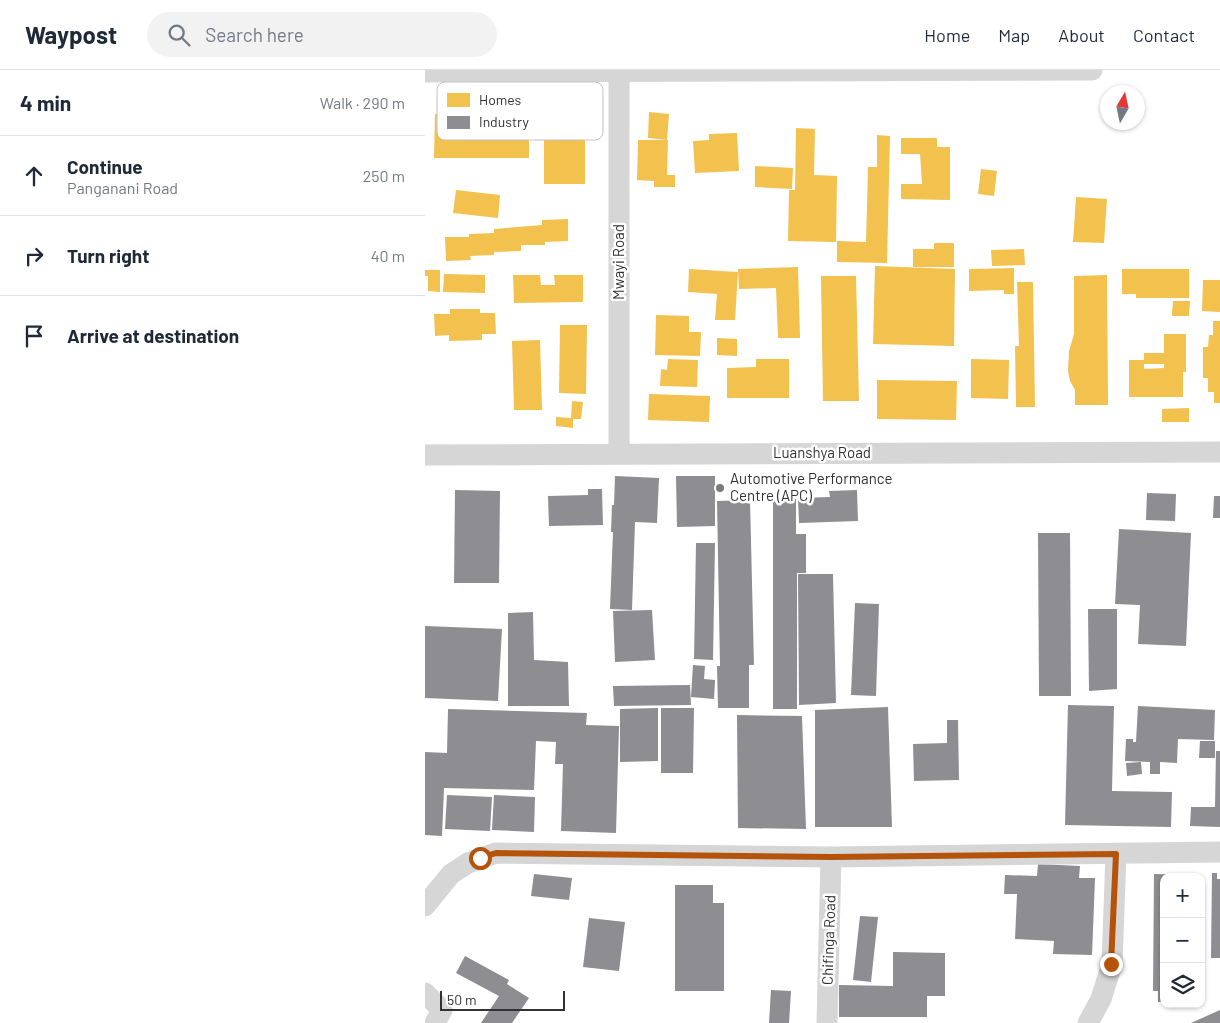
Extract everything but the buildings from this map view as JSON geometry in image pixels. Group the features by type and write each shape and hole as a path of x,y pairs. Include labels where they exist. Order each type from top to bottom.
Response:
{"street":[{"path":"425,72 1093,70"},
{"name":"Mwayi Road","path":"619,71 619,454"},
{"name":"Luanshya Road","path":"425,455 1220,452"},
{"path":"425,906 451,874 467,863 496,853 831,857 1220,852"},
{"path":"1088,1023 1101,999 1111,964 1116,854"},
{"name":"Chifinga Road","path":"827,1023 831,857"},
{"path":"425,993 442,1010 435,1023"}],"place":[{"name":"Automotive Performance Centre (APC)","path":"720,488"}],"route":[{"path":"480,858 496,853 831,857 1116,854 1111,964"}]}
